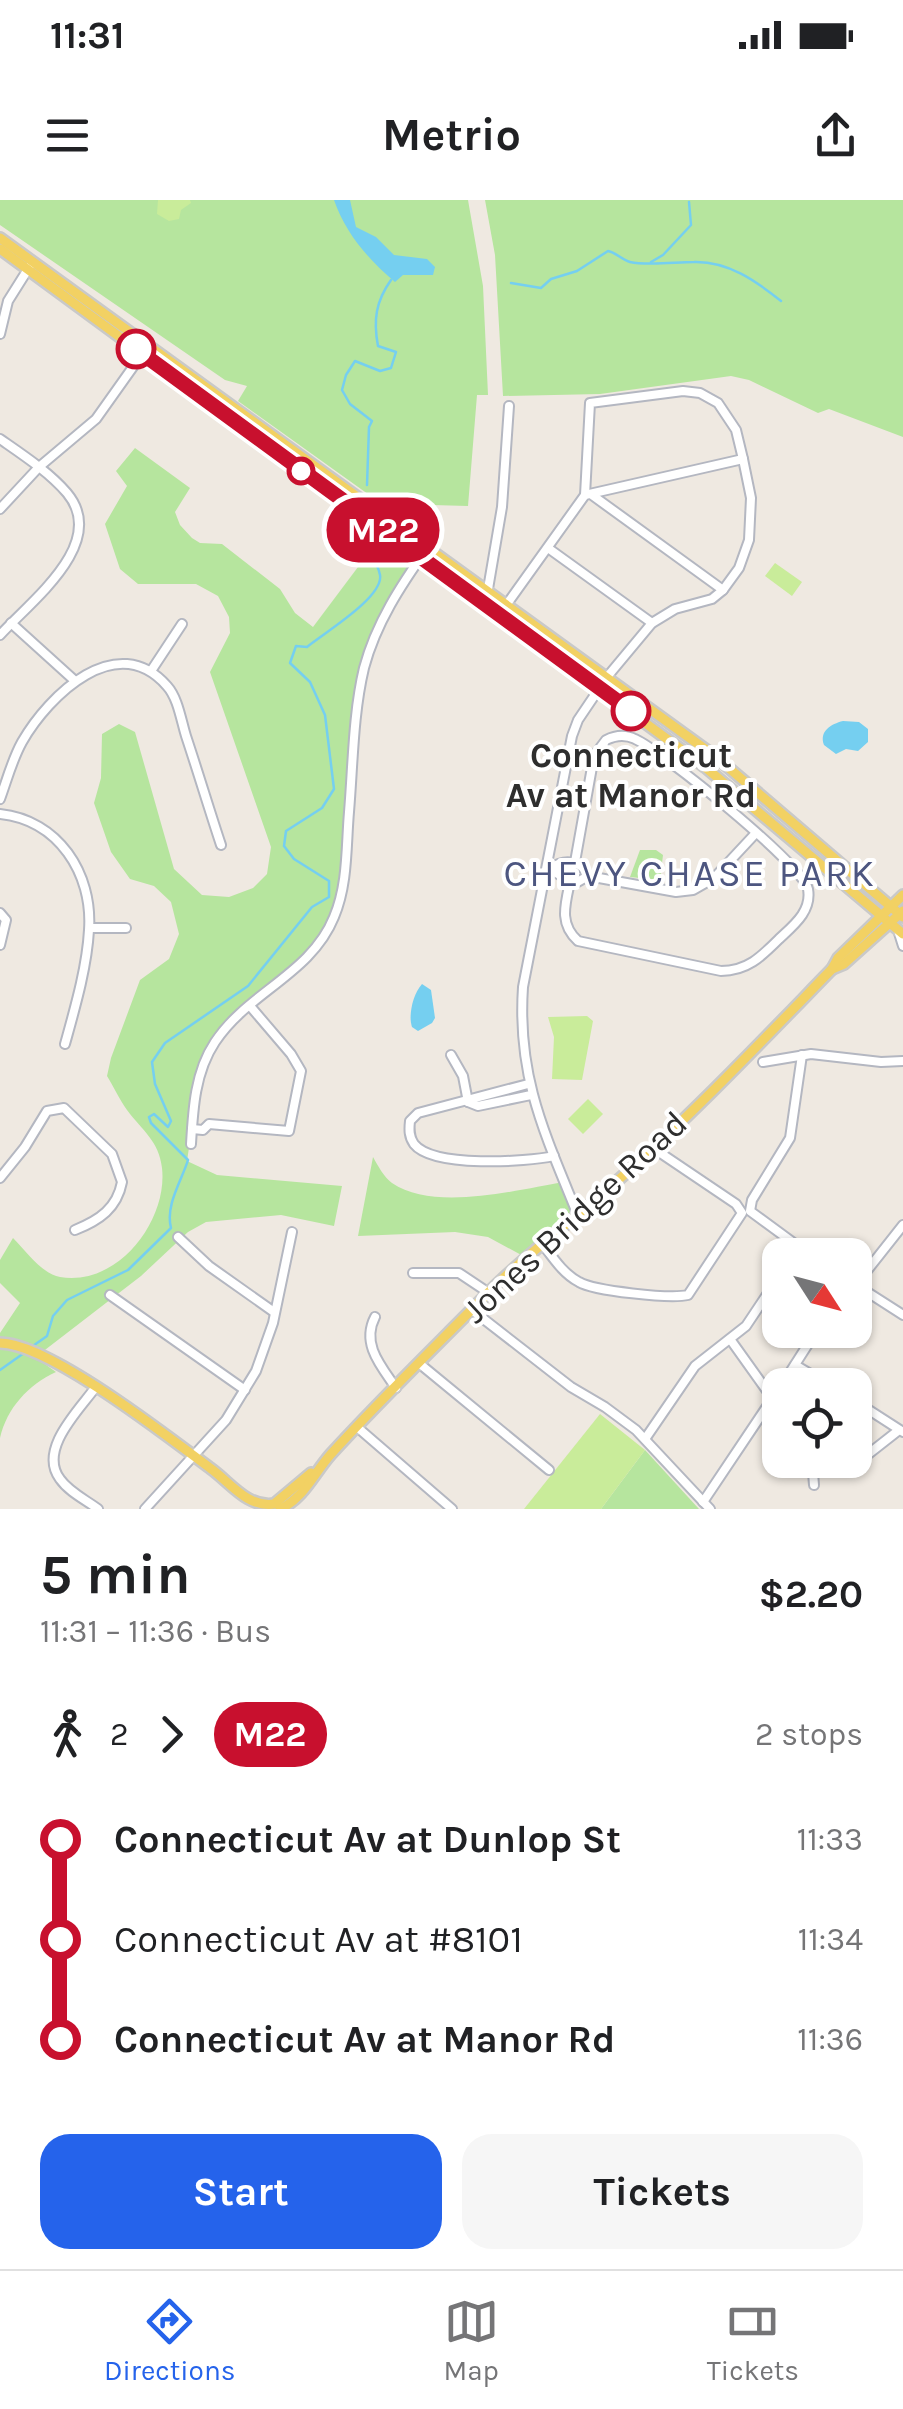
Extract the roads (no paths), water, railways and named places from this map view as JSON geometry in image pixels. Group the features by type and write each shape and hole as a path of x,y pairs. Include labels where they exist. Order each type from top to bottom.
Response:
{"main road":[{"path":"0,238 30,266"},
{"path":"0,249 30,266 488,589 716,757 894,915 901,933"},
{"path":"146,350 420,558 705,766 894,915"},
{"name":"Jones Bridge Road","path":"276,1508 541,1242 613,1186 832,969 838,958 894,915 903,895"},
{"path":"0,1343 34,1350 194,1456 253,1503 276,1508"},
{"name":"Jones Bridge Road","path":"276,1508 302,1492 320,1467"},
{"path":"220,1475 234,1494 256,1508"},
{"path":"291,1509 302,1492"}],"street":[{"path":"0,334 8,301 30,266"},
{"path":"0,509 39,468 96,419 146,350"},
{"path":"507,604 588,495 588,409 594,400 683,391 700,393 730,416 751,498 746,550 722,590 712,599 675,609 652,623 607,677 575,727 523,987 520,1023 528,1084 577,1212"},
{"path":"488,589 500,523 509,406"},
{"path":"0,438 67,494 75,506 79,528 77,544 67,562 0,634"},
{"path":"588,495 743,459"},
{"path":"588,495 722,590"},
{"path":"191,1144 194,1098 207,1056 225,1028 320,944 337,910 344,876 356,715 364,667 389,607 428,548"},
{"path":"548,548 652,623"},
{"path":"11,623 74,680"},
{"path":"151,671 182,624"},
{"path":"0,799 22,741 74,680 112,663 131,664 151,671 173,694 221,845"},
{"path":"570,882 566,926 585,945 721,971 742,969 754,963 803,914 808,904 801,875 648,746 630,736 606,740 594,756 575,862"},
{"path":"0,814 33,821 49,830 63,845 82,880 90,928 64,1044"},
{"path":"549,868 570,882 579,883 588,876 663,890 693,890 714,878 755,834"},
{"path":"549,868 575,862 584,866 588,876"},
{"path":"0,913 6,920 0,945"},
{"path":"90,928 126,928"},
{"path":"901,933 903,946"},
{"path":"192,1128 203,1130 210,1124 289,1132 301,1071 250,1006"},
{"path":"451,1054 463,1076 468,1102"},
{"path":"541,1242 561,1269 578,1282 667,1298 688,1295 746,1212 790,1138 802,1055"},
{"path":"764,1062 802,1055 903,1061"},
{"path":"528,1084 412,1117 410,1131 415,1146 466,1162 554,1156"},
{"path":"468,1102 478,1106 531,1095"},
{"path":"0,1178 47,1111 60,1106 112,1154 122,1182 114,1204 100,1218 76,1230"},
{"path":"653,1148 779,1238"},
{"path":"903,1225 858,1282 861,1288 903,1315"},
{"path":"145,1509 226,1420 245,1390 266,1346 292,1232"},
{"path":"178,1237 209,1266 274,1312"},
{"path":"413,1273 459,1273 489,1293"},
{"path":"110,1295 245,1390"},
{"path":"645,1439 695,1366 746,1326 762,1302"},
{"path":"472,1310 645,1439 707,1505 762,1414"},
{"path":"376,1317 370,1328 371,1346 396,1388"},
{"path":"730,1340 762,1384"},
{"path":"793,1368 806,1348"},
{"path":"420,1364 549,1470"},
{"path":"795,1365 800,1368"},
{"path":"95,1388 59,1438 52,1462 66,1487 98,1509"},
{"path":"872,1412 901,1431 872,1453"},
{"path":"357,1427 452,1509"},
{"path":"814,1485 815,1478"}],"water":[{"path":"334,200 350,200 356,227 376,237 394,255 427,259 435,267 433,275 403,275 395,282 359,245"},
{"path":"843,721 859,722 868,729 868,742 858,751 846,749 836,754 824,745 823,736 830,726"},
{"path":"422,984 431,990 435,1018 418,1031 412,1027 411,1011"}],"waterway":[{"path":"651,262 663,255 691,225 689,202"},
{"path":"511,283 541,288 551,279 577,271 608,251 637,263 718,265 751,280 781,301"},
{"path":"367,485 372,421 350,404 342,390 355,361 380,371 391,368 396,352 378,346 376,328 379,303 391,280"},
{"path":"30,1348 47,1336 53,1316 67,1300 128,1270 171,1228 172,1202 188,1160 151,1123 149,1117 154,1114 168,1127 171,1121 155,1084 152,1062 165,1043 248,986 312,907 329,897 329,881 294,859 284,846 286,831 322,808 334,789 325,715 310,682 290,663 296,646 307,647 339,624 379,584 378,568 365,545 363,530"},
{"path":"0,1370 24,1353"}],"place":[{"name":"Connecticut Av at Manor Rd","path":"631,711"}],"district":[{"name":"CHEVY CHASE PARK","path":"690,873"}]}
